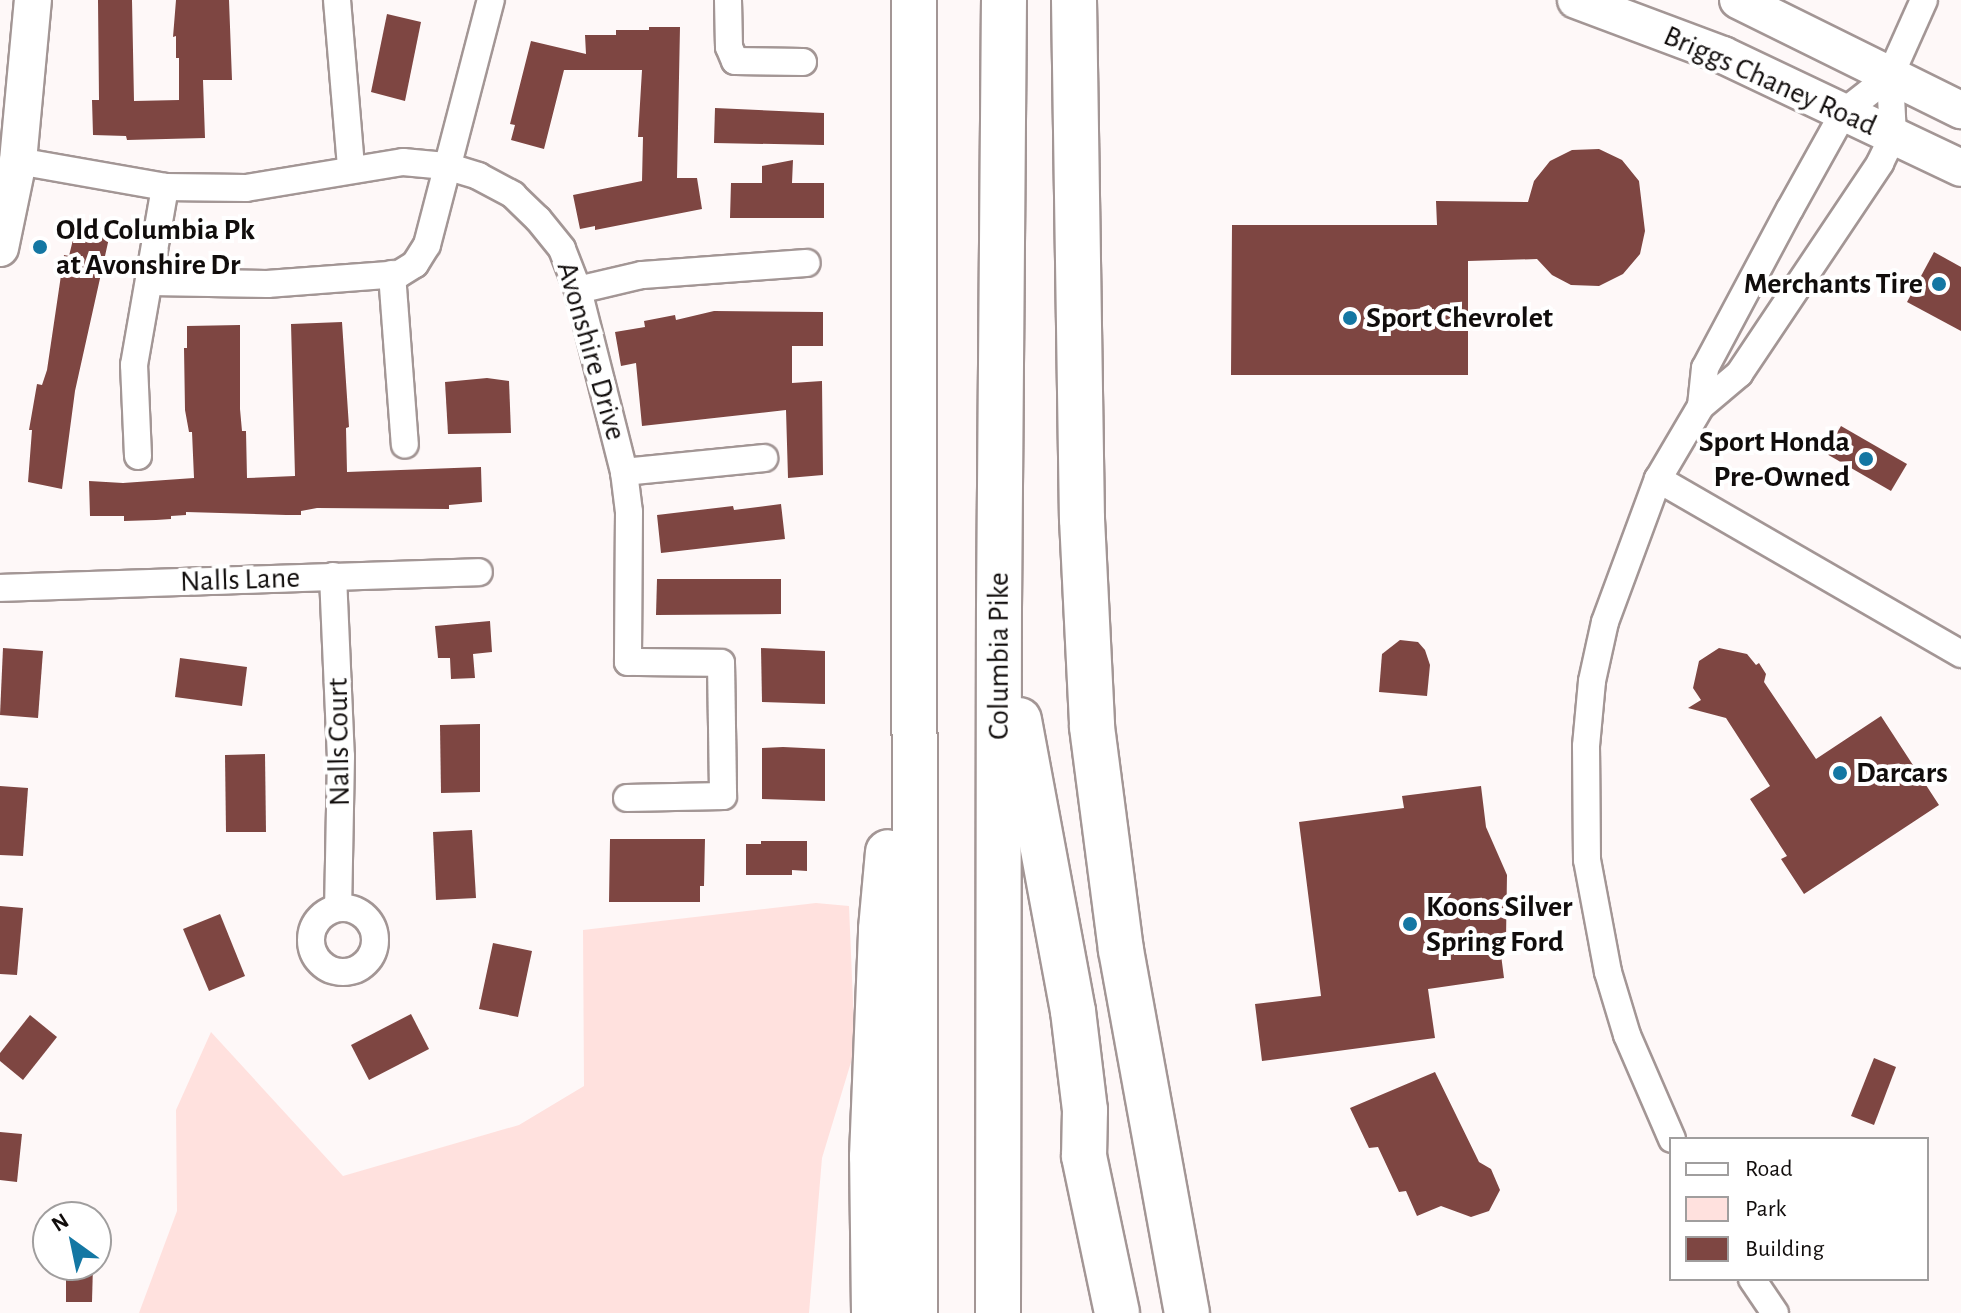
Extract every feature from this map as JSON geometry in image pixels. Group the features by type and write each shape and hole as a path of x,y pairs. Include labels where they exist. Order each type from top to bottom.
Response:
{"highway":[{"path":"914,0 915,1313"},
{"name":"Columbia Pike","path":"998,1313 1004,0"},
{"path":"1074,0 1082,334 1082,519 1092,727 1121,950 1187,1313"},
{"path":"1082,334 1099,0"},
{"path":"874,1313 872,1157 881,929 914,568"},
{"path":"999,608 1073,1011 1085,1110 1084,1156 1117,1313"},
{"path":"1085,1110 1140,1313"},
{"path":"857,1313 872,1157"}],"main road":[{"path":"0,248 18,161 33,0"},
{"name":"Briggs Chaney Road","path":"1576,0 1723,55 1961,168"},
{"name":"Briggs Chaney Road","path":"1738,0 1961,110"}],"street":[{"path":"337,0 351,168"},
{"path":"151,282 267,284 392,274 415,264 427,245 491,0"},
{"path":"728,0 729,47 735,61 803,62"},
{"path":"1671,1137 1627,1035 1608,972 1587,860 1586,746 1592,681 1605,622 1658,479 1701,406 1739,374 1880,163 1893,136 1890,76 1924,0"},
{"path":"1701,406 1705,368 1844,112 1890,76"},
{"name":"Avonshire Drive","path":"18,161 165,187 246,188 351,168 403,162 446,166 478,176 513,195 538,219 562,249 578,290 624,472 629,512 628,662 721,663 723,796 627,798"},
{"path":"138,456 134,365 151,282 165,187"},
{"path":"578,290 642,275 807,263"},
{"path":"392,274 405,445"},
{"path":"624,472 764,458"},
{"path":"1658,479 1961,654"},
{"name":"Nalls Lane","path":"0,588 479,572"},
{"name":"Nalls Court","path":"333,576 341,756 338,908"},
{"path":"1753,1281 1775,1313"}],"green space":[{"path":"816,903 849,906 855,1049 822,1158 809,1313 139,1313 177,1211 176,1110 211,1032 343,1176 519,1125 584,1086 583,930"}],"building":[{"path":"98,0 132,0 134,101 179,100 179,58 176,58 176,36 173,37 176,0 229,0 232,80 203,80 205,138 127,140 126,136 93,135 92,100 99,100"},
{"path":"387,14 421,22 405,101 371,92"},
{"path":"649,27 680,27 677,178 697,178 702,209 595,230 595,226 580,229 573,195 642,181 643,137 638,137 642,70 564,70 544,149 511,140 515,125 510,124 531,41 586,54 585,35 616,35 616,30 649,30"},
{"path":"715,108 824,113 824,145 714,143"},
{"name":"Sport Chevrolet","path":"1599,149 1622,160 1639,181 1645,231 1640,254 1623,274 1599,286 1571,285 1552,275 1537,259 1468,261 1468,375 1231,375 1232,225 1437,225 1436,201 1528,202 1534,181 1550,161 1572,150"},
{"path":"793,160 792,183 824,183 824,218 730,218 731,183 762,183 762,166"},
{"path":"77,223 111,229 75,391 62,489 28,482 32,430 29,430 37,384 42,385 47,370 64,255 69,256"},
{"name":"Merchants Tire","path":"1934,252 1961,267 1961,331 1907,302"},
{"path":"714,311 823,312 823,346 792,346 792,383 822,381 823,475 788,478 786,410 642,426 636,363 621,366 615,332 645,327 644,321 675,315 676,320"},
{"path":"342,322 349,427 346,428 347,472 481,467 482,502 449,505 449,509 317,508 301,511 301,515 186,512 186,515 171,516 171,519 124,521 124,516 90,516 89,481 123,483 194,478 192,432 189,432 185,410 184,348 187,348 187,326 240,325 240,409 242,431 246,431 247,478 295,476 291,324"},
{"path":"487,378 509,381 511,433 448,434 445,382"},
{"name":"Sport Honda Pre-Owned","path":"1841,426 1907,464 1891,491 1825,453"},
{"path":"781,504 785,539 661,553 657,515"},
{"path":"657,579 781,579 781,614 656,615"},
{"path":"490,621 492,652 473,654 475,678 451,679 450,658 438,658 435,626"},
{"path":"1400,640 1418,642 1425,650 1430,665 1427,696 1379,692 1382,654"},
{"path":"3,648 43,651 38,718 0,715"},
{"path":"761,648 825,651 825,704 762,702"},
{"name":"Darcars","path":"1719,648 1747,654 1756,665 1759,663 1766,674 1764,682 1816,759 1881,716 1939,805 1804,894 1781,859 1787,856 1750,799 1770,786 1726,718 1688,708 1701,700 1693,688 1699,661"},
{"path":"180,658 247,667 242,706 175,697"},
{"path":"480,724 480,792 441,793 440,725"},
{"path":"762,748 825,749 825,801 762,799"},
{"path":"265,754 266,832 226,832 225,755"},
{"path":"0,786 28,788 23,856 0,855"},
{"name":"Koons Silver Spring Ford","path":"1481,786 1486,827 1507,875 1506,939 1499,939 1504,978 1428,989 1435,1038 1262,1061 1255,1004 1321,996 1299,822 1404,808 1402,796"},
{"path":"472,830 476,898 436,900 433,832"},
{"path":"610,839 705,839 704,886 700,886 700,902 609,902"},
{"path":"761,841 807,841 807,871 792,870 792,875 746,875 746,844 761,844"},
{"path":"0,906 23,908 17,975 0,974"},
{"path":"220,914 245,976 209,991 183,929"},
{"path":"493,943 532,951 518,1017 479,1009"},
{"path":"411,1014 429,1049 369,1080 351,1045"},
{"path":"30,1015 57,1037 23,1080 0,1061 0,1053"},
{"path":"1874,1058 1896,1067 1874,1125 1851,1116"},
{"path":"1435,1072 1479,1162 1491,1169 1500,1190 1489,1211 1471,1217 1441,1206 1417,1216 1406,1191 1399,1192 1378,1147 1369,1148 1350,1108"},
{"path":"0,1132 22,1134 17,1182 0,1180"},
{"path":"66,1281 93,1281 92,1302 66,1302"}],"place":[{"name":"Old Columbia Pk at Avonshire Dr","path":"40,247"},
{"name":"Merchants Tire","path":"1939,284"},
{"name":"Sport Chevrolet","path":"1350,318"},
{"name":"Sport Honda Pre-Owned","path":"1866,459"},
{"name":"Darcars","path":"1840,773"},
{"name":"Koons Silver Spring Ford","path":"1410,924"}]}
